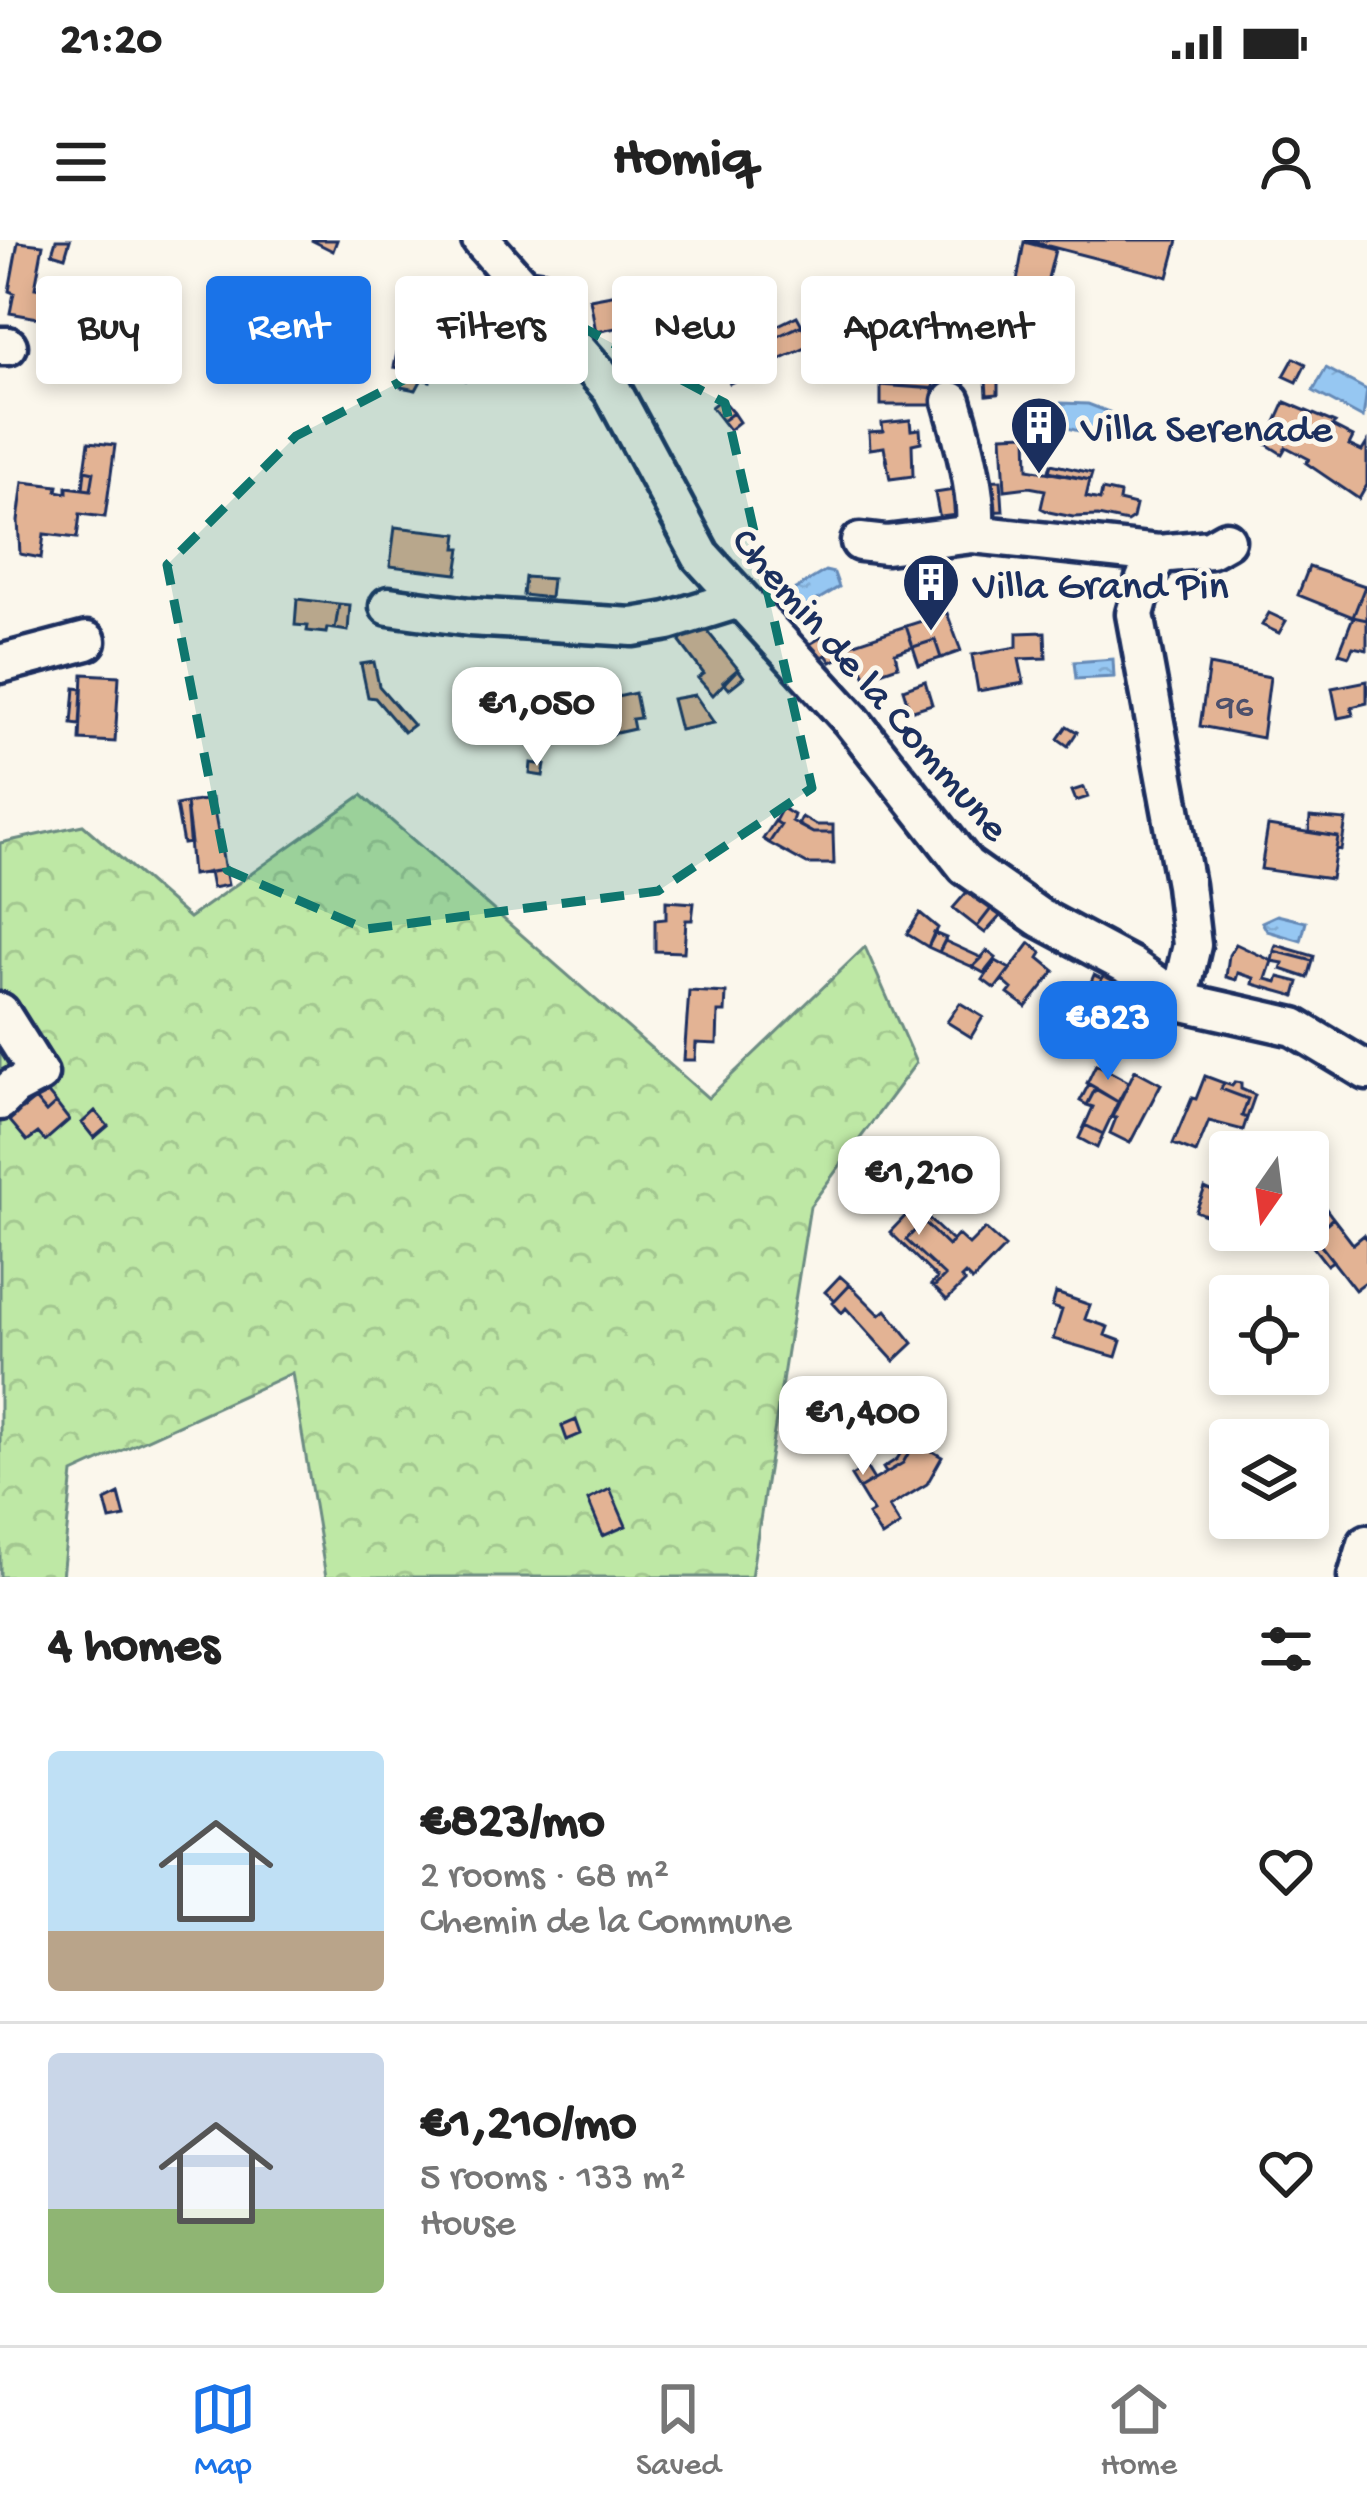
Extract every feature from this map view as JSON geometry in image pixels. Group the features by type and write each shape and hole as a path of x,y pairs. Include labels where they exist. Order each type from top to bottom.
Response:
{"street":[{"name":"Chemin de la Commune","path":"482,240 612,390 701,556 851,720 966,866 1040,918 1130,966 1179,1001"},
{"path":"952,400 967,457 977,523 973,534"},
{"path":"860,542 899,544 973,534 1159,554 1210,549 1226,540"},
{"path":"1159,554 1144,580 1135,614 1192,945 1179,1001 1294,1027 1365,1059"},
{"path":"389,606 633,627 668,622 739,599"},
{"path":"0,664 87,641"},
{"path":"0,1012 39,1074 5,1090"},
{"path":"1357,1577 1367,1544"}],"highlighted area":[{"path":"544,307 725,403 812,788 658,891 366,929 227,870 167,565 296,436"}],"green space":[{"path":"362,795 708,1098 865,947 916,1063 810,1206 751,1577 326,1577 292,1373 73,1473 62,1577 0,1577 0,843 83,825 189,918"}],"water":[{"path":"1326,368 1367,390 1363,418 1313,391"},
{"path":"1061,403 1088,404 1114,414 1108,438 1054,425"},
{"path":"825,571 834,573 839,587 804,608 793,608 792,591"},
{"path":"1113,659 1114,677 1076,679 1074,662"},
{"path":"1277,915 1306,922 1301,941 1267,931 1262,922"}],"building":[{"path":"56,240 70,240 65,257 52,253"},
{"path":"311,240 337,240 333,251"},
{"path":"1025,240 1178,240 1168,277"},
{"path":"18,242 43,245 36,276 36,318 10,313 14,293 9,291"},
{"path":"1024,242 1055,250 1048,276 1018,276"},
{"path":"520,255 532,268 552,271 551,276 517,276 508,265"},
{"path":"612,295 612,329 596,332 590,299"},
{"path":"797,316 801,323 777,337 777,326"},
{"path":"801,325 801,350 777,361 777,337"},
{"path":"1294,358 1306,364 1297,382 1284,376"},
{"path":"934,384 934,389 881,385"},
{"path":"986,384 998,384 998,394 987,395"},
{"path":"881,385 942,389 941,405 881,405"},
{"path":"721,399 733,413 722,421 711,407"},
{"path":"1285,402 1335,423 1332,426 1353,437 1349,445 1362,451 1367,443 1367,485 1359,499 1306,463 1309,459 1286,447 1282,454 1266,444"},
{"path":"733,413 739,422 729,430 722,421"},
{"path":"910,420 911,430 920,429 921,442 912,444 913,476 890,479 884,447 870,449 869,432 883,431 882,423"},
{"name":"Villa Serenade","path":"1027,434 1028,469 1090,480 1086,497 1100,500 1102,490 1120,494 1119,501 1136,505 1133,518 1127,522 1049,512 1041,508 1045,490 1005,490 1002,435"},
{"path":"89,442 115,445 105,517 80,514 77,538 44,534 41,558 20,554 23,482 58,486 57,491 67,493 67,487 91,490 94,472 85,470"},
{"path":"1051,464 1092,473 1090,480 1049,471"},
{"path":"85,470 94,472 91,490 83,489"},
{"path":"1001,480 1003,511 981,512 979,481"},
{"path":"961,489 966,518 940,520 935,493"},
{"path":"395,527 458,534 457,574 390,566"},
{"path":"1309,567 1365,586 1353,617 1298,595"},
{"path":"525,577 552,579 550,598 523,595"},
{"path":"1367,587 1367,620 1353,617"},
{"path":"297,599 339,604 335,629 327,628 326,633 295,625"},
{"path":"339,604 350,605 348,631 335,629"},
{"name":"Villa Grand Pin","path":"947,613 961,651 941,658 935,640 913,647 906,626"},
{"path":"1269,613 1286,621 1279,633 1262,625"},
{"path":"1353,617 1367,620 1367,650 1353,647 1349,656 1339,653"},
{"path":"703,626 738,669 713,695 698,678 704,674 680,642"},
{"path":"906,626 913,647 895,653 898,666 866,677 849,645"},
{"path":"1045,632 1046,658 1019,659 1024,683 978,691 972,655 1017,647 1017,633"},
{"path":"822,637 826,643 835,639 844,655 831,662 826,655 819,659 810,644"},
{"path":"935,640 941,658 919,665 913,647"},
{"path":"374,662 379,686 413,725 404,732 375,698 368,697 361,664"},
{"path":"1209,665 1270,677 1262,738 1200,726"},
{"path":"738,669 744,677 729,689 723,682"},
{"path":"83,674 119,676 115,742 80,740"},
{"path":"925,681 932,704 910,711 903,689"},
{"path":"1367,681 1367,703 1351,707 1353,715 1338,718 1332,688"},
{"path":"75,688 82,689 80,725 72,724"},
{"path":"592,691 599,701 635,693 640,718 632,719 634,729 581,741 571,696"},
{"path":"695,695 714,723 680,730 672,699"},
{"path":"1067,726 1077,732 1068,746 1058,739"},
{"path":"531,763 545,765 543,776 530,774"},
{"path":"1084,787 1088,797 1076,801 1072,791"},
{"path":"212,799 225,870 192,875 186,803"},
{"path":"186,803 191,843 183,844 176,805"},
{"path":"782,808 794,815 792,821 813,833 833,833 834,864 807,864 769,843 781,825 775,821"},
{"path":"802,817 816,825 833,825 833,833 813,833 798,825"},
{"path":"1310,817 1346,820 1341,850 1336,849 1338,837 1309,832"},
{"path":"775,821 781,825 769,843 763,839"},
{"path":"1268,826 1338,837 1331,879 1261,869"},
{"path":"225,870 228,885 212,888 209,872"},
{"path":"972,886 994,905 977,927 953,908"},
{"path":"666,901 694,903 692,920 686,920 684,952 655,951 655,920 666,919"},
{"path":"994,905 1003,913 985,933 977,927"},
{"path":"920,913 938,928 928,947 907,934"},
{"path":"934,933 946,938 939,952 928,947"},
{"path":"945,941 982,958 973,967 939,952"},
{"path":"1030,943 1055,971 1026,1007 1008,994 1012,989 1002,980"},
{"path":"1236,944 1272,961 1266,979 1299,982 1295,996 1253,984 1254,978 1238,973 1236,980 1226,977"},
{"path":"1276,945 1314,956 1313,961 1274,951"},
{"path":"987,951 996,958 984,973 973,967"},
{"path":"1274,951 1313,961 1308,978 1281,969 1283,963 1272,961"},
{"path":"996,961 1010,969 995,989 983,980"},
{"path":"1110,962 1125,970 1114,996 1098,987"},
{"path":"1094,975 1102,979 1094,994 1087,991"},
{"path":"689,991 726,993 725,1012 718,1012 717,1044 696,1043 695,1060 684,1060"},
{"path":"960,1003 983,1017 971,1037 947,1022"},
{"path":"1096,1064 1129,1082 1118,1102 1087,1083"},
{"path":"1135,1070 1161,1084 1130,1143 1110,1133 1116,1118 1112,1117"},
{"path":"1205,1076 1224,1083 1221,1089 1248,1099 1242,1116 1247,1118 1243,1130 1209,1121 1196,1153 1173,1144"},
{"path":"1235,1082 1255,1095 1247,1118 1242,1116 1248,1099 1221,1089 1224,1083 1232,1086"},
{"path":"1089,1084 1096,1088 1087,1105 1080,1101"},
{"path":"1095,1089 1118,1102 1103,1134 1085,1125"},
{"path":"45,1090 56,1103 46,1112 35,1099"},
{"path":"35,1099 46,1112 56,1103 69,1120 45,1141 38,1133 27,1141 5,1115 18,1103 23,1109"},
{"path":"95,1111 108,1126 94,1138 82,1123"},
{"path":"1085,1125 1103,1134 1097,1148 1079,1138"},
{"path":"1205,1188 1209,1190 1209,1217 1196,1211"},
{"path":"915,1206 952,1241 948,1246 923,1222 906,1240 945,1276 934,1287 937,1278 890,1232"},
{"path":"1333,1218 1353,1244 1364,1235 1367,1239 1367,1281 1355,1290 1325,1251 1329,1251"},
{"path":"923,1222 948,1246 958,1235 969,1245 985,1229 1005,1247 972,1281 965,1274 961,1278 965,1282 947,1300 934,1287 945,1276 906,1240"},
{"path":"1316,1251 1325,1251 1333,1261 1327,1265"},
{"path":"840,1276 850,1285 835,1301 825,1292"},
{"path":"850,1285 880,1315 886,1310 913,1343 894,1361 846,1308 842,1313 833,1303"},
{"path":"1056,1293 1090,1305 1085,1319 1108,1327 1105,1335 1121,1341 1116,1357 1053,1339 1062,1310 1052,1307"},
{"path":"576,1420 581,1434 567,1440 562,1426"},
{"path":"910,1438 915,1441 903,1463 886,1473 883,1468 897,1459"},
{"path":"915,1441 942,1457 927,1484 889,1507 900,1525 882,1537 859,1489 903,1463"},
{"path":"866,1467 874,1480 859,1489 851,1476"},
{"path":"610,1489 626,1526 603,1536 588,1500"},
{"path":"119,1494 125,1517 110,1520 105,1501"}],"place":[{"name":"Villa Serenade","path":"1039,476"},
{"name":"Villa Grand Pin","path":"931,633"}]}
